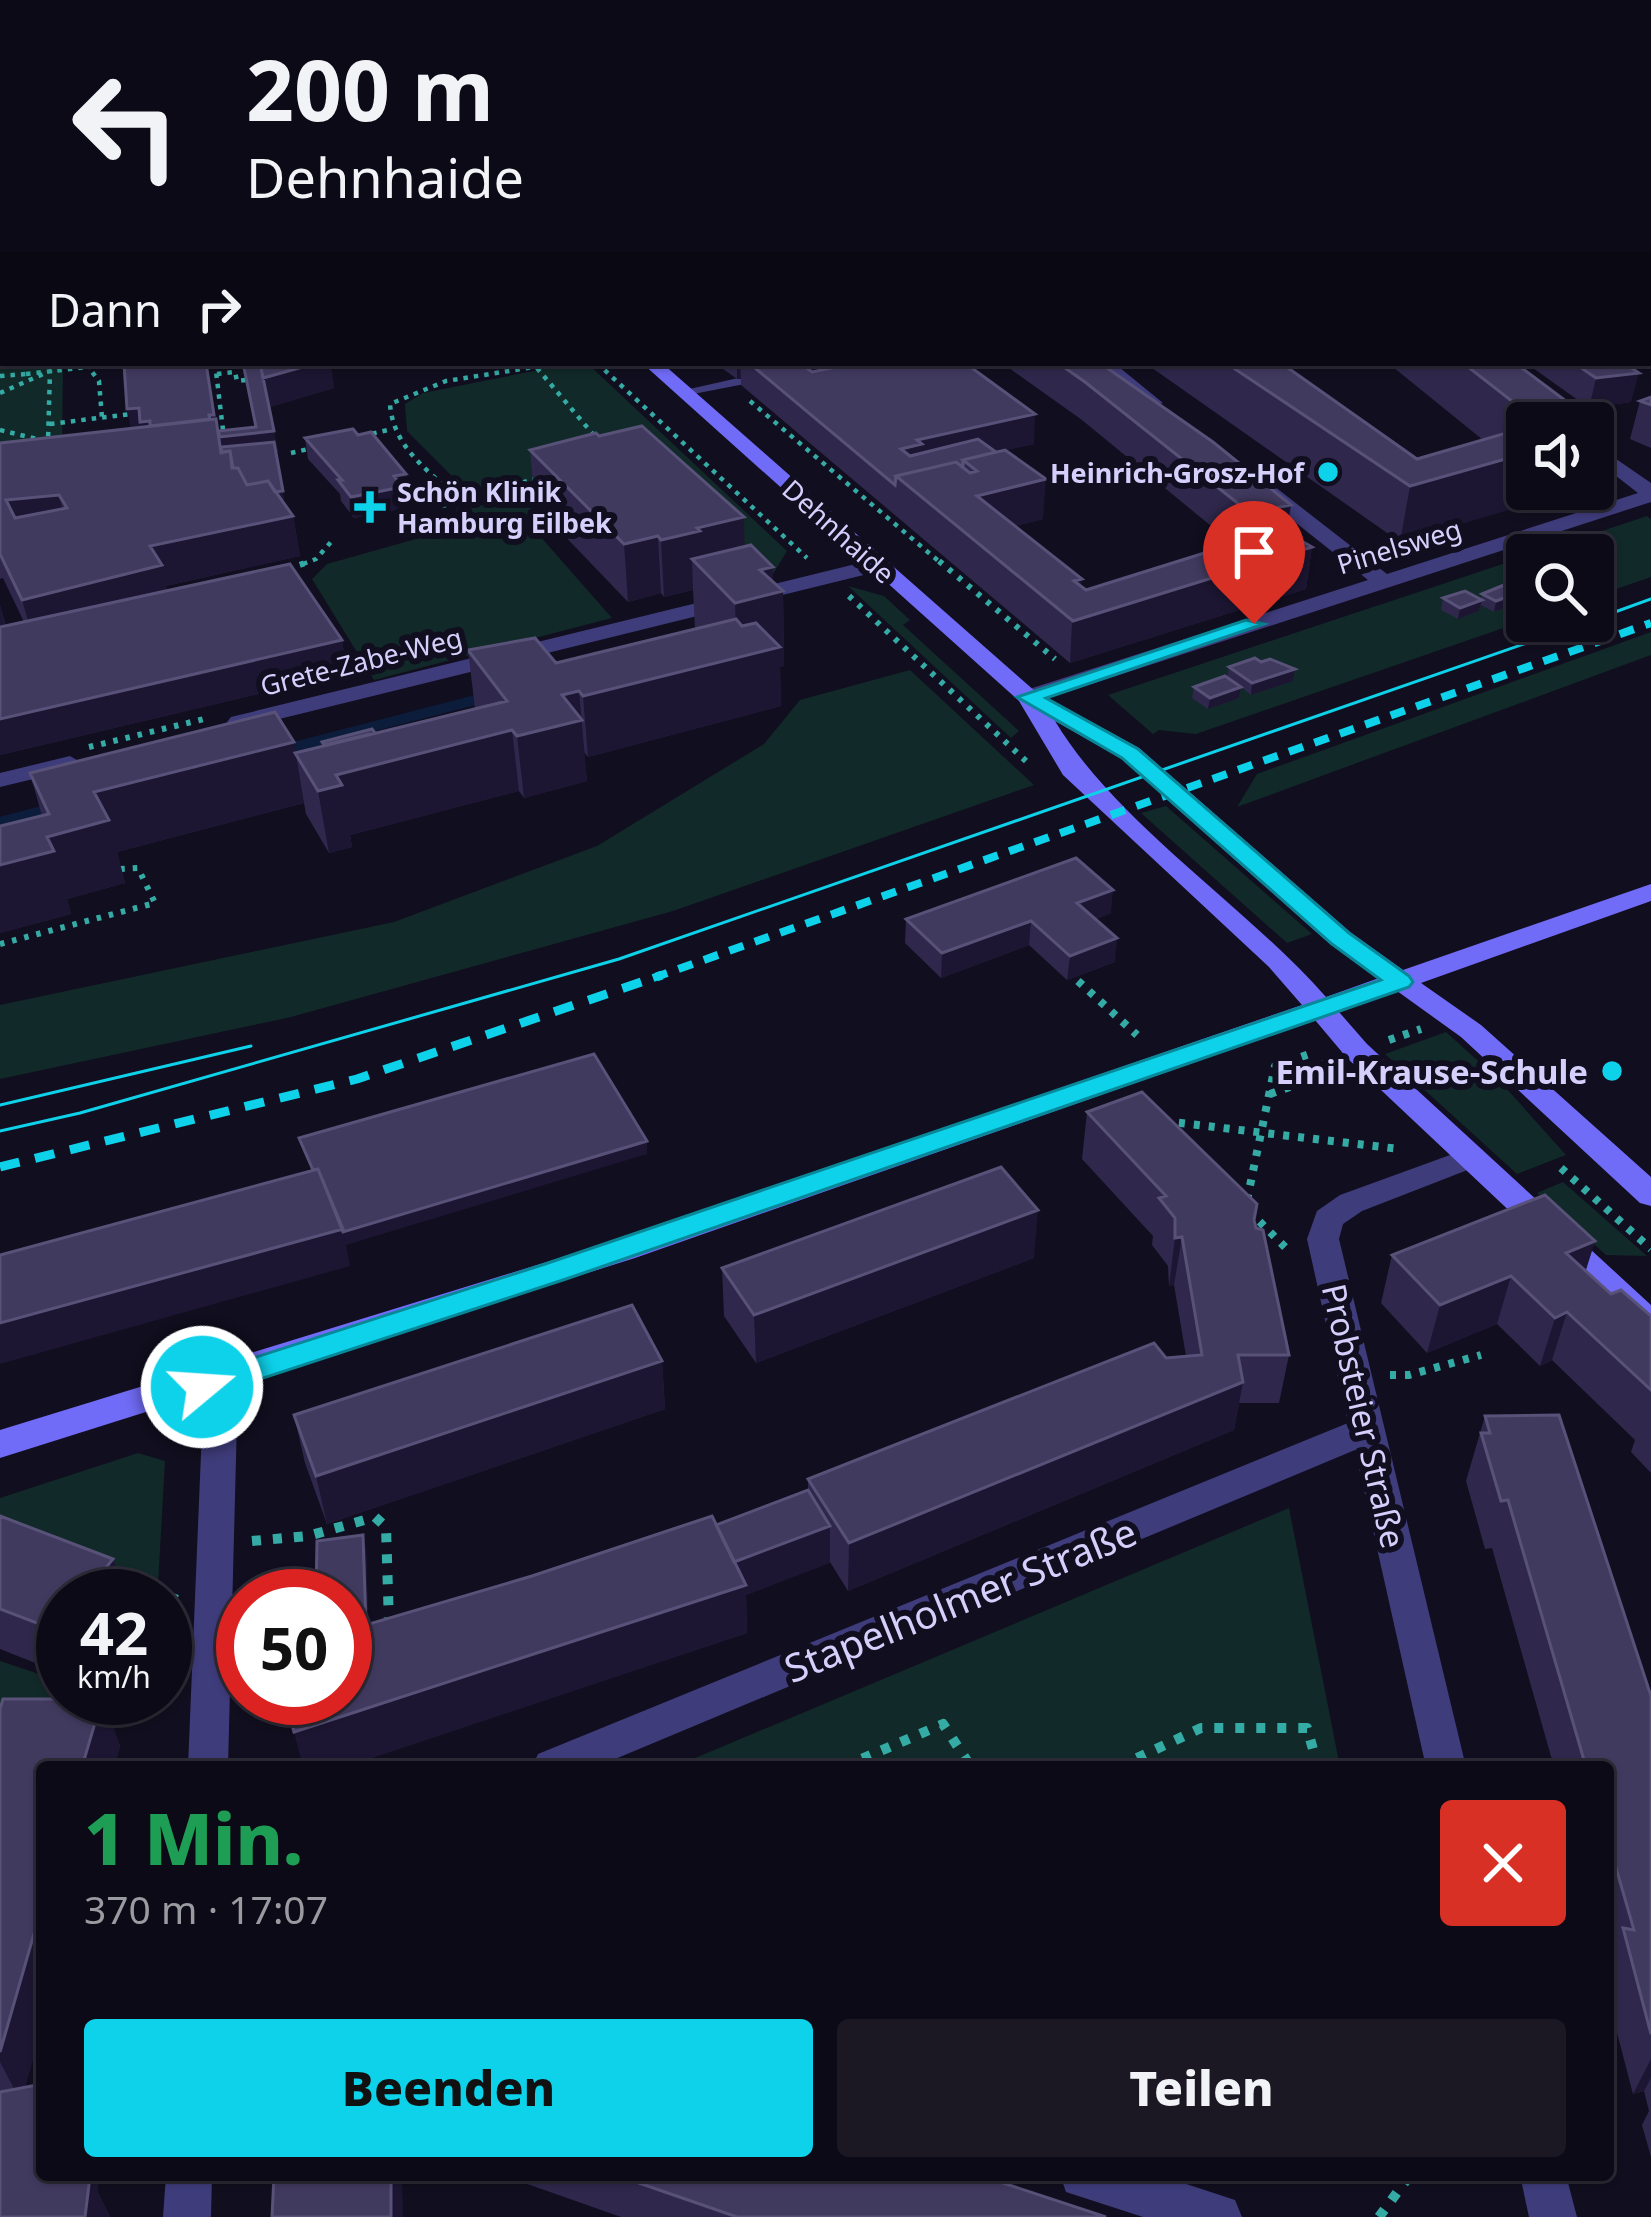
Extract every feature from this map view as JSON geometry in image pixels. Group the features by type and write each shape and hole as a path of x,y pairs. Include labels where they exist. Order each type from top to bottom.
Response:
{"main road":[{"name":"Dehnhaide","path":"653,366 1028,697 1130,753 1340,938 1455,1018 1651,1195"},
{"name":"Dehnhaide","path":"1028,697 1072,770 1279,961 1321,1011 1651,1324"},
{"path":"0,1444 221,1381 1321,1011 1651,892"}],"street":[{"path":"1106,366 1180,423"},
{"path":"1614,465 1651,494"},
{"path":"1235,466 1383,581"},
{"name":"Pinelsweg","path":"1028,697 1651,494"},
{"name":"Grete-Zabe-Weg","path":"218,727 876,565"},
{"path":"0,780 87,759"},
{"name":"Probsteier Straße","path":"1445,1761 1322,1239 1328,1219 1351,1203 1472,1157"},
{"path":"208,1761 221,1381"},
{"name":"Stapelholmer Straße","path":"567,1761 1368,1430"},
{"path":"187,2217 189,2181"},
{"path":"1102,2181 1217,2217"},
{"path":"1544,2181 1553,2217"}],"lane":[{"path":"683,392 772,375"}],"path":[{"path":"26,366 26,374"},
{"path":"0,376 80,366"},
{"path":"87,366 99,381 102,418"},
{"path":"216,366 223,430 236,440"},
{"path":"542,366 399,396 390,404 392,429 460,500 544,503"},
{"path":"600,366 828,576"},
{"path":"536,367 597,439"},
{"path":"0,393 50,371"},
{"path":"48,441 50,371"},
{"path":"217,374 236,372 237,381 246,380"},
{"path":"730,383 1081,681"},
{"path":"50,424 131,414"},
{"path":"357,437 392,429"},
{"path":"0,430 65,445"},
{"path":"16,445 48,441"},
{"path":"291,453 324,445"},
{"path":"442,506 547,476"},
{"path":"272,574 316,559 332,542"},
{"path":"289,569 297,579"},
{"path":"0,944 10,936 155,903 138,868 118,868"},
{"path":"1078,981 1137,1035"},
{"path":"1244,1207 1276,1066 1316,1052"},
{"path":"1269,1095 1306,1081 1325,1063"},
{"path":"1171,1135 1156,1120 1472,1157"},
{"path":"1506,1190 1604,1153"},
{"path":"1561,1168 1651,1249"},
{"path":"1230,1192 1336,1298"},
{"path":"1354,1374 1409,1375 1481,1355"},
{"path":"215,1545 308,1536 375,1517 386,1527 389,1634"},
{"path":"192,1606 212,1614"},
{"path":"857,1761 943,1724 967,1761"},
{"path":"1131,1761 1202,1728 1307,1728 1316,1761"},
{"path":"1379,2217 1406,2181"}],"green space":[{"path":"0,366 63,366 62,452 0,458"},
{"path":"559,366 590,366 787,551 773,574 650,471 535,496 469,493 407,431 405,404 423,393"},
{"path":"458,505 535,505 547,519 539,525 539,535 612,618 374,680 312,579 327,564 437,533 452,523"},
{"path":"1647,516 1651,519 1651,577 1614,590 1614,534 1593,534"},
{"path":"1506,563 1506,627 1196,734 1159,730 1153,734 1108,695"},
{"path":"848,586 884,596 910,620 903,625 1019,731 1011,738"},
{"path":"1651,632 1651,655 1237,807 1257,774"},
{"path":"910,670 1034,785 673,911 291,1017 0,1079 0,1005 394,922 597,846 764,744 800,700"},
{"path":"1166,806 1312,934 1287,943 1141,813"},
{"path":"1446,1032 1497,1078 1566,1155 1517,1174 1385,1054"},
{"path":"1563,1182 1647,1256 1606,1255 1537,1193"},
{"path":"138,1453 165,1461 159,1569 119,1569 0,1520 0,1498"},
{"path":"1289,1508 1339,1761 688,1761"},
{"path":"0,1661 36,1673 36,1725 92,1725 90,1734 36,1761 0,1786"}],"building":[{"path":"124,366 206,366 214,415 210,419 150,426 150,421 140,422 139,408 127,409"},
{"path":"244,366 261,366 274,431 220,437 218,431 256,427"},
{"path":"261,366 306,366 263,378"},
{"path":"753,366 804,366 812,372 841,366 969,366 1035,414 917,440 922,444 901,449 910,456 978,439 996,452 963,460 963,467 956,462 896,476 895,485"},
{"path":"1062,366 1104,366 1213,442 1291,505 1250,513"},
{"path":"1230,366 1285,366 1417,459 1506,433 1506,459 1410,486"},
{"path":"1467,366 1519,366 1567,402 1513,402"},
{"path":"1578,366 1628,366 1639,373 1596,378"},
{"path":"216,419 221,453 230,451 232,468 238,468 247,485 268,481 293,516 150,546 162,565 22,600 0,554 0,443","holes":["59,495 67,508 15,518 6,500"]},
{"path":"642,426 744,517 661,540 658,536 624,544 530,450"},
{"path":"353,429 358,435 371,432 406,474 394,476 402,487 351,497 305,438"},
{"path":"274,442 283,491 275,492 268,481 247,485 238,468 233,468 230,451 222,452 221,447"},
{"path":"1005,450 1046,479 977,496 1082,579 1074,581 1086,590 1281,529 1312,547 1073,621 896,476 956,462 970,473 977,471 963,460"},
{"path":"751,545 773,567 760,570 783,591 735,603 692,559"},
{"path":"290,564 342,640 0,719 0,627"},
{"path":"1506,586 1506,597 1496,601 1482,594"},
{"path":"1465,591 1482,600 1460,608 1443,598"},
{"path":"736,619 742,626 756,623 780,647 583,696 579,691 562,695 582,720 517,736 512,730 336,775 342,785 318,791 295,753 507,701 468,650 535,638 556,663"},
{"path":"1255,658 1295,669 1252,683 1229,667"},
{"path":"1225,676 1241,687 1210,698 1194,687"},
{"path":"275,712 294,742 94,792 109,820 47,837 54,851 0,865 0,826 49,814 30,773"},
{"path":"372,729 375,733 322,742"},
{"path":"1076,858 1113,890 1077,903 1117,938 1070,956 1031,921 942,953 906,919"},
{"path":"594,1054 647,1141 343,1232 318,1169 313,1170 299,1138"},
{"path":"1142,1092 1257,1204 1254,1220 1256,1228 1263,1230 1289,1355 1238,1355 1243,1382 849,1543 808,1479 1154,1343 1166,1358 1202,1355 1182,1237 1175,1238 1175,1218 1159,1198 1166,1196 1087,1112"},
{"path":"1001,1167 1038,1210 754,1315 722,1268"},
{"path":"318,1169 343,1229 0,1323 0,1255"},
{"path":"1545,1195 1595,1241 1566,1253 1611,1294 1621,1290 1651,1316 1651,1390 1567,1312 1555,1318 1511,1276 1440,1305 1392,1255"},
{"path":"632,1305 662,1361 316,1476 294,1415"},
{"path":"1559,1415 1651,1696 1651,2034 1623,1928 1634,1930 1614,1861 1614,1761 1584,1761 1508,1500 1501,1501 1481,1433 1490,1433 1485,1416"},
{"path":"808,1490 830,1526 734,1562 716,1525"},
{"path":"0,1516 113,1559 105,1569 36,1569 36,1623 0,1609"},
{"path":"712,1516 746,1585 372,1707 372,1623"},
{"path":"363,1535 364,1569 316,1569 317,1541"},
{"path":"3,1699 36,1699 36,1725 94,1725 84,1761 36,1761 36,1927 0,2052 0,1709"},
{"path":"36,2085 36,2181 90,2181 85,2217 0,2217 0,2092"},
{"path":"274,2181 391,2181 391,2217 272,2217"},
{"path":"633,2181 997,2181 1106,2217 737,2217"}],"waterway":[{"path":"282,750 487,697"},
{"path":"0,822 57,807"}],"tram line":[{"path":"1614,612 1651,599"},
{"path":"0,1131 80,1113 619,959 1530,642"},
{"path":"0,1105 251,1046"}],"railway":[{"path":"653,978 1651,623"},
{"path":"0,1167 357,1079 662,975"}],"place":[{"name":"Heinrich-Grosz-Hof","path":"1328,472"},
{"name":"Schön Klinik Hamburg Eilbek","path":"370,507"},
{"name":"Emil-Krause-Schule","path":"1612,1071"}],"route":[{"path":"202,1387 1400,982 1340,938 1130,753 1028,697 1254,624"}]}
